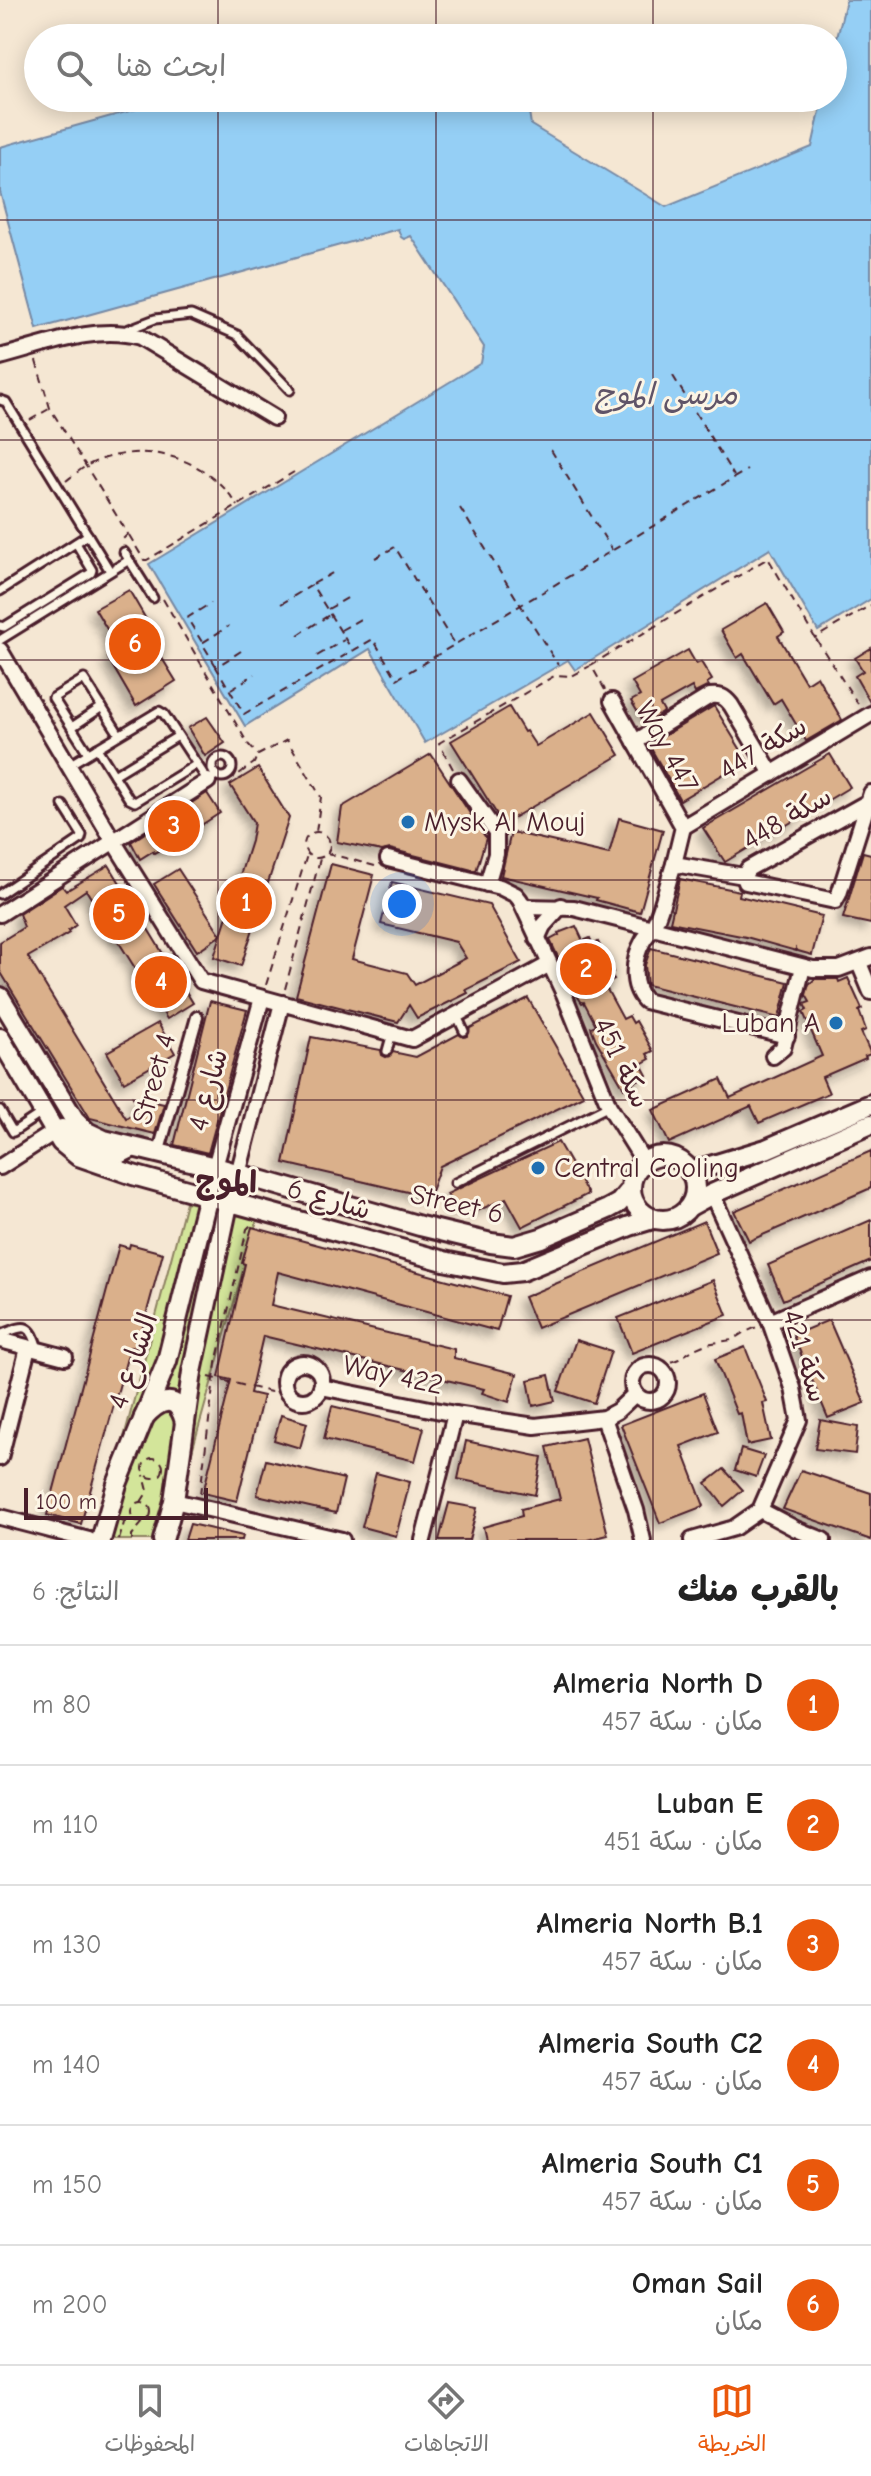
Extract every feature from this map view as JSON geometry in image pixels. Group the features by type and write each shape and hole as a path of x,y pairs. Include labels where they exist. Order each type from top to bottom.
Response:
{"street":[{"path":"0,357 93,334 122,332 140,337 274,418"},
{"path":"0,650 201,981 412,1039 548,965"},
{"path":"635,742 710,696 719,695 731,705 772,774"},
{"name":"Way 447","path":"612,701 683,827 654,927 643,941 633,976 637,990 645,1001 787,1036"},
{"name":"سكة 447","path":"683,827 869,716"},
{"path":"0,914 212,778"},
{"path":"459,780 496,832 496,854 487,884"},
{"name":"سكة 448","path":"870,797 835,901 747,884 744,876 748,869 870,797"},
{"path":"388,859 508,890 525,907 561,906 803,967 824,970 865,960 871,992"},
{"path":"674,864 744,876"},
{"path":"537,939 543,926 561,906"},
{"name":"سكة 451","path":"525,907 609,1106 644,1162"},
{"path":"773,1056 783,1048 803,967"},
{"path":"0,997 74,1119 87,1132 104,1140 215,1167"},
{"name":"شارع 4","path":"209,1196 262,998"},
{"name":"شارع 4","path":"229,1200 282,1003"},
{"name":"Street 4","path":"158,1154 197,1017"},
{"name":"شارع 6","path":"2,1045 69,1151 177,1188 229,1200 256,1212 444,1261 503,1273 522,1271 653,1219"},
{"path":"690,1172 766,1149 871,1104"},
{"path":"690,1206 695,1189 685,1165 661,1156 644,1162 634,1174 630,1190 637,1208 653,1219 674,1219 712,1194 871,1124"},
{"path":"0,1167 65,1127 80,1141 122,1155 136,1148"},
{"name":"Street 6","path":"215,1167 420,1226 514,1246 541,1238 608,1209 619,1203 630,1190"},
{"path":"177,1188 196,1201 203,1220"},
{"name":"سكة 421","path":"712,1194 770,1322 793,1388 799,1420 760,1510"},
{"name":"الشارع 4","path":"101,1540 117,1484 167,1361 209,1196"},
{"name":"الشارع 4","path":"163,1540 174,1501 192,1372 229,1200"},
{"path":"221,1235 235,1219 256,1212"},
{"path":"770,1322 871,1278"},
{"path":"0,1338 65,1357"},
{"path":"0,1458 4,1429 33,1349"},
{"path":"307,1363 317,1369 322,1380 314,1397 296,1399 287,1391 286,1373 295,1365 307,1363"},
{"path":"648,1364 659,1367 667,1376 665,1393 650,1401 635,1394 632,1378 637,1369 648,1364"},
{"name":"Way 422","path":"321,1387 455,1414 535,1426 604,1418"},
{"path":"635,1394 617,1411 604,1418 636,1510 643,1540"},
{"path":"144,1417 158,1404 175,1403 185,1425"},
{"name":"Way 422","path":"423,1540 455,1414"},
{"path":"174,1501 342,1540"},
{"path":"692,1540 717,1537 760,1510 823,1540"},
{"path":"0,1517 89,1540"}],"lane":[{"path":"122,332 155,319 191,315 237,335 290,390"},
{"path":"0,400 6,402 106,564"},
{"path":"0,591 88,535"},
{"path":"76,543 91,573"},
{"path":"124,552 156,596"},
{"path":"0,626 4,627 106,564 129,560"},
{"path":"0,640 106,564"},
{"path":"88,753 53,698 84,679 119,734"},
{"path":"72,727 102,707"},
{"path":"69,765 159,711 197,764 212,778 229,775 232,764 228,758 222,756 215,759 212,778"},
{"path":"114,775 178,736"},
{"path":"97,748 129,799 135,802 197,764"},
{"path":"0,894 81,839 82,835 63,805"},
{"path":"457,1016 464,1031"},
{"path":"387,1051 392,1033"},
{"path":"455,1183 609,1106"},
{"path":"0,1110 13,1132 43,1112"}],"path":[{"path":"33,348 50,408 144,560 144,566"},
{"path":"673,376 735,477"},
{"path":"21,426 50,408"},
{"path":"551,450 612,551"},
{"path":"58,486 87,466 117,455 135,453 176,457 201,468 231,494 238,506"},
{"path":"211,603 187,618 244,714 373,639 397,679 747,470"},
{"path":"144,560 294,472"},
{"path":"460,508 558,665"},
{"path":"106,564 128,534"},
{"path":"375,558 395,547 455,645"},
{"path":"459,780 439,743 556,675 572,676 768,558 815,638 869,716"},
{"path":"281,604 334,572"},
{"path":"312,585 353,651"},
{"path":"156,596 248,744 258,755"},
{"path":"327,610 349,597"},
{"path":"815,638 871,605"},
{"path":"298,635 330,615"},
{"path":"340,631 362,618"},
{"path":"202,643 229,626"},
{"path":"317,656 345,639"},
{"path":"216,667 241,651"},
{"path":"591,665 612,701"},
{"path":"230,690 255,674"},
{"path":"229,775 232,779 254,763 258,755 287,740 321,797 316,832"},
{"path":"262,998 307,855 304,842 308,835 316,832 327,837 330,845 320,859 282,1003"},
{"path":"307,855 320,859"},
{"path":"198,1507 214,1379 247,1229 253,1225 256,1212"},
{"path":"659,1367 706,1344 732,1340 770,1322"},
{"path":"192,1372 271,1392 287,1391"},
{"path":"143,1522 137,1521 131,1514 134,1505 148,1491 142,1467 148,1458 155,1457 161,1461 163,1467 159,1476 149,1478 144,1474"},
{"path":"132,1540 132,1535 148,1519 151,1510 140,1502"},
{"path":"119,1540 125,1522"}],"green space":[{"path":"186,1202 258,1217 167,1540 97,1540"}],"water":[{"name":"مرسى الموج","path":"846,0 871,0 871,599 818,631 770,549 575,670 568,660 425,743 370,649 245,726 149,564 481,363 484,347 411,236 404,239 398,229 37,329 0,192 0,147 126,112 529,112 531,125 666,207 812,147 820,112 847,112 847,24 840,24"}],"building":[{"path":"129,590 154,633 149,637 176,681 136,706 108,658 120,651 95,609"},
{"path":"767,603 784,632 778,636 806,683 817,676 842,720 806,741 781,699 773,704 743,654 737,658 721,630"},
{"path":"871,648 871,704 855,676 863,671 855,658"},
{"path":"688,650 696,664 701,662 712,680 707,683 709,686 695,693 692,687 660,705 664,712 650,721 648,716 642,719 631,701 640,696 632,682"},
{"path":"714,706 747,760 680,800 649,745"},
{"path":"509,707 536,746 594,712 620,755 503,824 451,741"},
{"path":"207,717 225,743 205,756 188,728"},
{"name":"Mysk Al Mouj","path":"431,754 486,838 476,871 390,849 382,851 337,842 342,807"},
{"path":"830,754 850,787 725,862 703,828"},
{"path":"258,768 289,818 241,966 214,957 254,823 230,785"},
{"path":"207,793 220,813 164,849 140,859 131,842"},
{"path":"619,818 663,830 640,912 597,898 501,876 511,832 609,854"},
{"path":"863,852 871,854 871,924 843,918"},
{"path":"331,864 374,875 352,959 407,973 415,985 466,958 456,942 381,924 392,882 489,905 521,962 417,1018 409,1005 398,1022 296,996"},
{"path":"109,865 193,1003 167,1019 86,890 64,905 76,925 69,933 28,957 126,1118 140,1109 133,1097 164,1104 155,1134 90,1118 0,971 0,942 24,927 19,914 62,886 66,891"},
{"path":"178,869 221,935 197,951 154,884"},
{"path":"680,879 740,891 739,896 822,916 812,955 746,937 670,922"},
{"path":"576,926 583,941 590,938 593,945 598,942 614,979 604,984 623,1019 629,1016 633,1023 636,1021 653,1051 647,1054 650,1059 641,1064 647,1075 624,1088 596,1040 591,1027 596,1025 584,1002 574,991 550,940"},
{"path":"651,948 788,982 779,1018 647,985 645,965"},
{"path":"848,978 862,1009 859,1011 866,1030 861,1032 871,1054 822,1077 829,1093 759,1123 751,1106 669,1143 653,1110 721,1079 730,1098 822,1056 803,1012 807,1010 804,1004 810,1002 806,995 809,984 815,979 838,979 839,982"},
{"path":"528,998 584,1096 440,1166 429,1197 284,1163 311,1037 381,1050 386,1057 393,1052 416,1057 459,1034 467,1036 470,1028"},
{"path":"210,1001 247,1010 208,1153 174,1145"},
{"path":"158,1023 175,1053 124,1082 107,1052"},
{"name":"Central Cooling","path":"558,1142 588,1194 522,1227 506,1198 475,1212 470,1206 455,1211 447,1194"},
{"path":"871,1151 871,1188 749,1241 734,1211"},
{"path":"871,1220 871,1261 783,1300 768,1265"},
{"path":"704,1221 717,1253 537,1328 524,1297"},
{"path":"252,1227 507,1296 497,1331 278,1272 271,1305 454,1349 454,1358 517,1374 509,1402 482,1393 484,1389 263,1336 250,1393 263,1396 237,1501 203,1493 231,1380 219,1377"},
{"path":"130,1244 163,1253 137,1348 130,1347 81,1524 47,1515 119,1245 129,1248"},
{"path":"713,1280 727,1315 632,1353 618,1318"},
{"path":"829,1320 865,1403 828,1418 793,1335"},
{"path":"576,1340 611,1351 594,1403 558,1391"},
{"path":"745,1347 767,1402 763,1403 771,1440 747,1445 741,1413 737,1414 715,1359"},
{"path":"549,1375 555,1401 533,1406 528,1380"},
{"path":"703,1393 718,1432 681,1446 704,1506 660,1523 621,1425"},
{"path":"332,1406 424,1428 415,1461 324,1439"},
{"path":"281,1415 307,1423 300,1448 274,1440"},
{"path":"820,1420 858,1427 855,1454 815,1449"},
{"path":"584,1438 608,1535 588,1540 486,1540 483,1527 522,1516 521,1509 560,1499 547,1447"},
{"path":"466,1441 542,1457 535,1495 458,1479"},
{"path":"741,1449 764,1456 756,1477 735,1470"},
{"path":"266,1460 344,1479 336,1513 257,1495"},
{"path":"724,1469 743,1490 724,1506 706,1483"},
{"path":"801,1470 871,1493 871,1540 783,1509"},
{"path":"376,1473 410,1482 396,1536 362,1527"},
{"path":"449,1503 477,1508 469,1540 439,1540"},
{"path":"190,1524 243,1536 242,1540 185,1540"}],"place":[{"name":"Oman Sail","path":"135,644"},
{"name":"Mysk Al Mouj","path":"408,822"},
{"name":"Almeria North B.1","path":"174,826"},
{"name":"Almeria North D","path":"246,903"},
{"name":"Almeria South C1","path":"119,914"},
{"name":"Luban E","path":"586,969"},
{"name":"Almeria South C2","path":"161,982"},
{"name":"Luban A","path":"836,1023"},
{"name":"Central Cooling","path":"538,1168"}],"district":[{"name":"الموج","path":"226,1182"}]}
